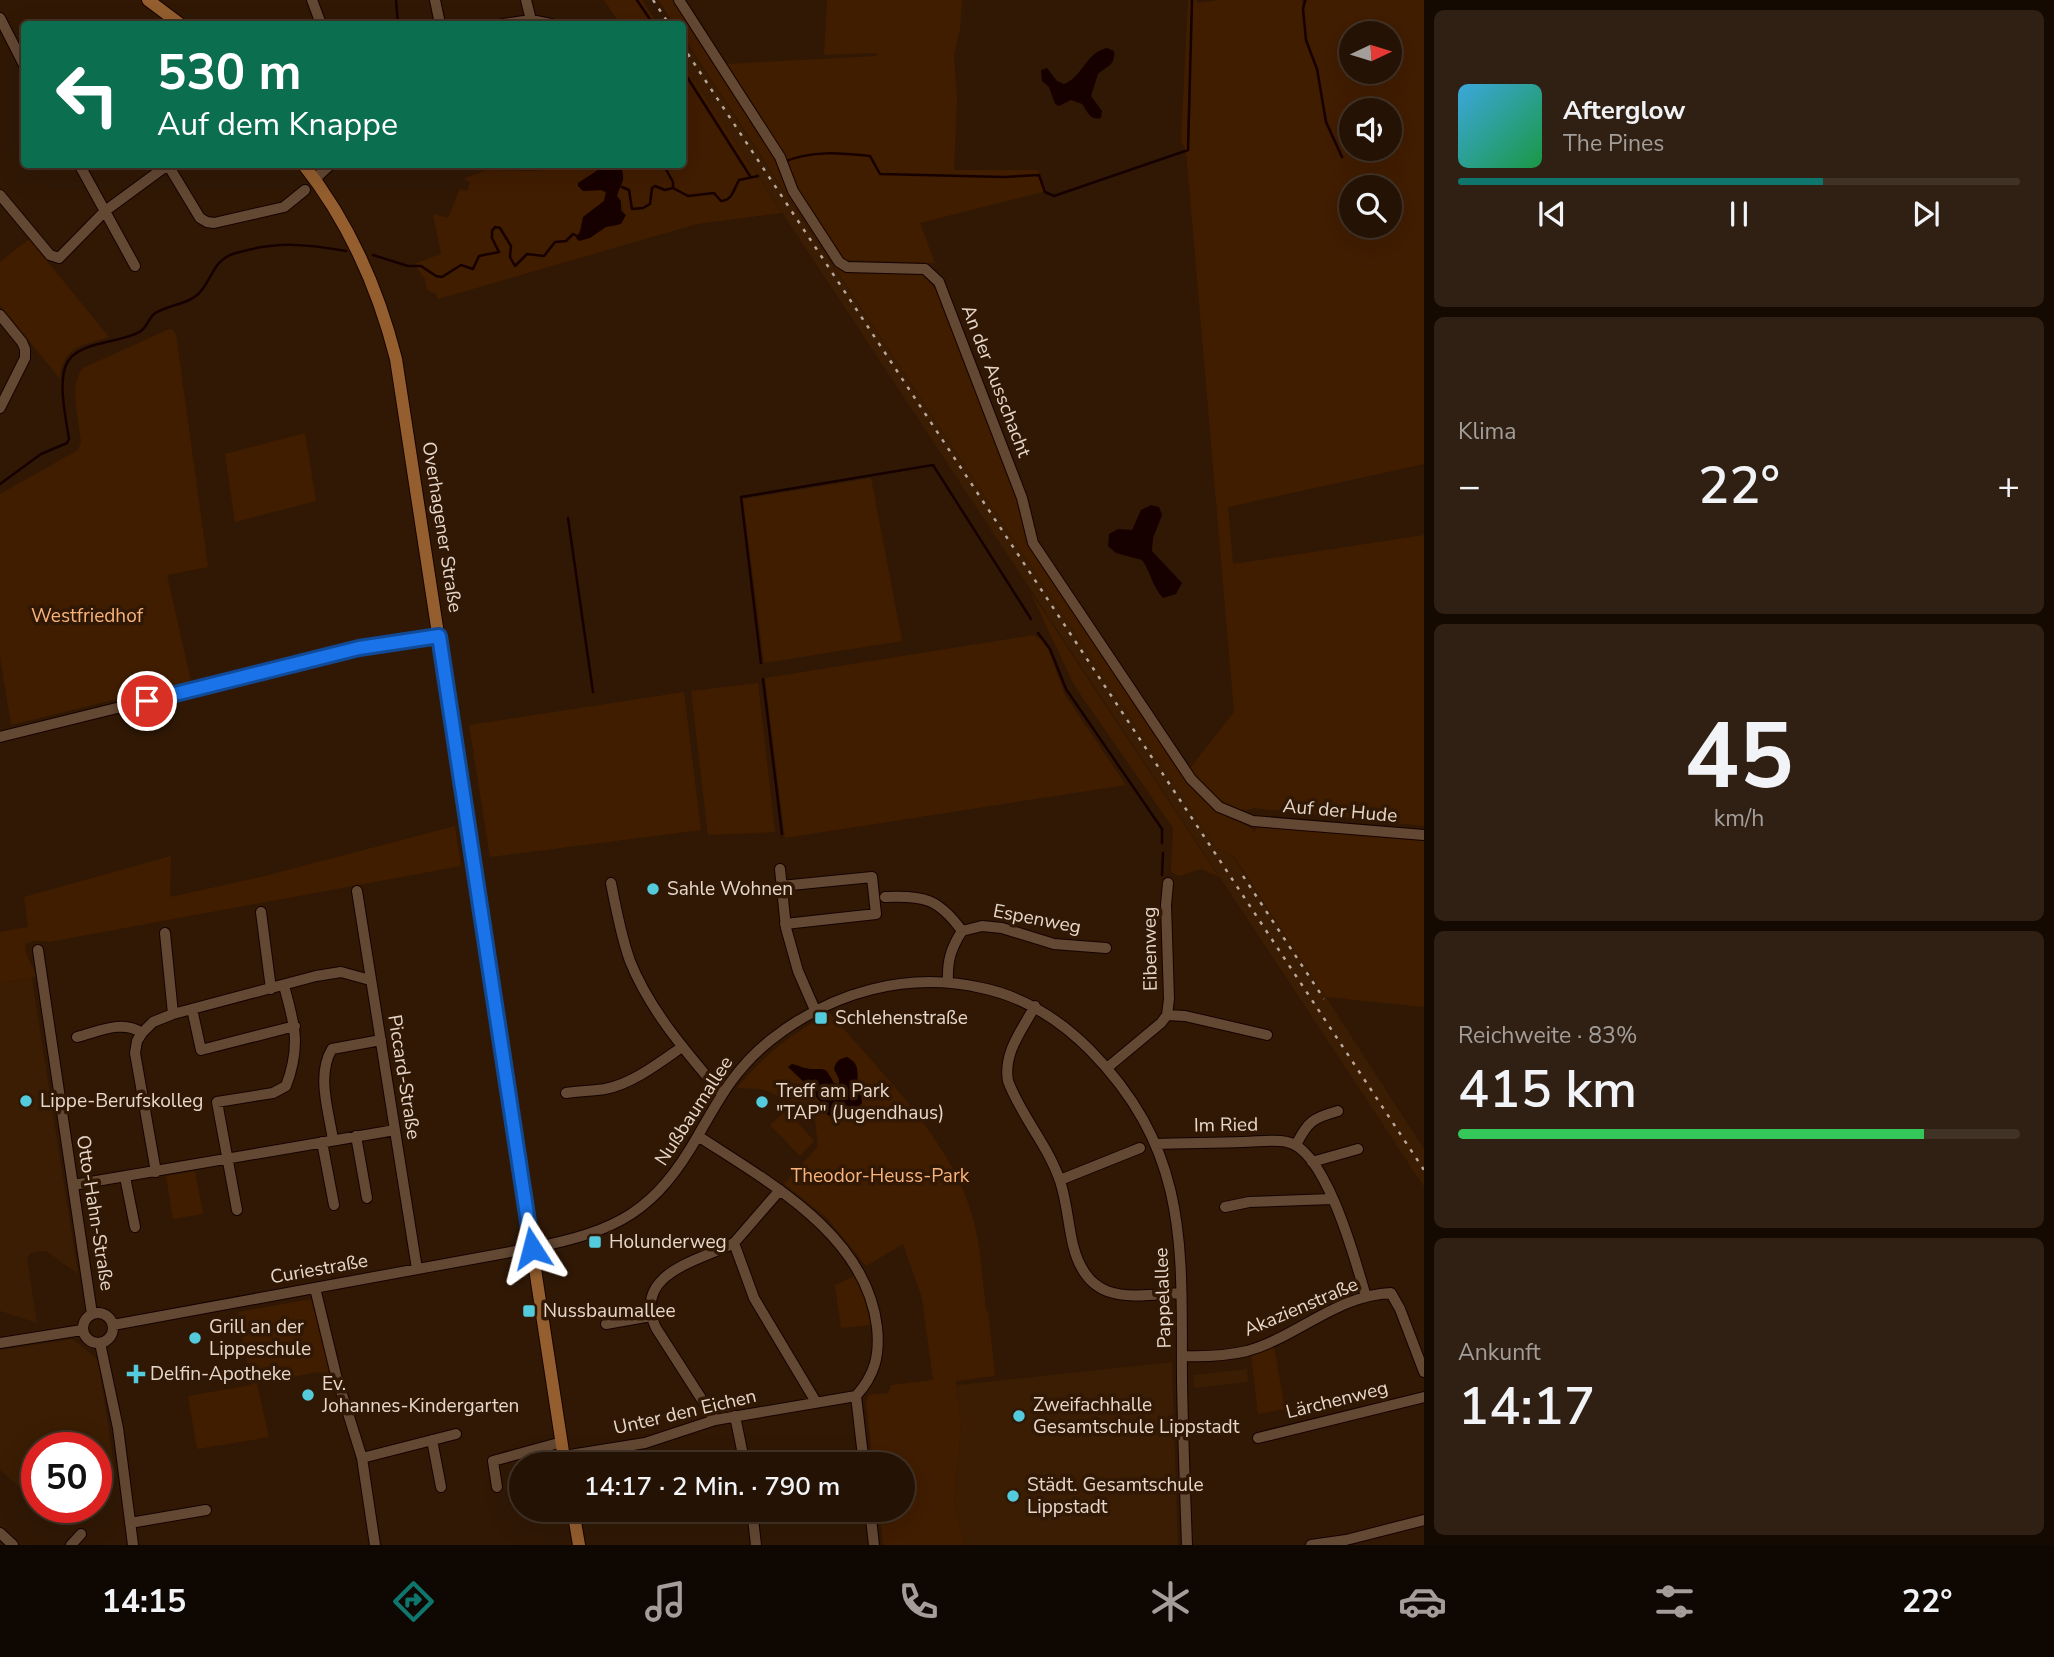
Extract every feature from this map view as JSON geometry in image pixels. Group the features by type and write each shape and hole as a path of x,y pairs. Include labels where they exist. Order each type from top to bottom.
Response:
{"main road":[{"path":"148,0 176,21"},
{"name":"Overhagener Straße","path":"306,168 356,246 378,297 396,359 564,1452"},
{"path":"575,1522 579,1545"}],"street":[{"path":"312,0 320,21"},
{"path":"435,0 439,21"},
{"path":"526,0 531,20"},
{"name":"An der Ausschacht","path":"679,0 781,161 793,191 839,262 847,267 925,270 939,282 1022,498 1033,543 1191,779 1219,807 1254,821"},
{"path":"0,18 21,59"},
{"path":"525,21 536,21"},
{"path":"81,168 135,266"},
{"path":"171,168 200,218 207,222 214,223 284,207 305,190"},
{"path":"317,181 318,176 327,168"},
{"path":"0,195 54,258 63,256 105,211 155,169"},
{"path":"0,315 26,349 25,358 0,408"},
{"path":"0,737 359,648 439,636"},
{"name":"Auf der Hude","path":"1254,821 1424,835"},
{"path":"779,869 785,924 798,971 815,1010"},
{"path":"781,886 872,877 876,914 785,924"},
{"path":"611,883 631,963 682,1047 721,1093"},
{"name":"Eibenweg","path":"1107,1068 1167,1015 1168,883"},
{"name":"Piccard-Straße","path":"357,891 417,1269"},
{"path":"885,897 912,895 932,900 950,914 962,931 952,947 947,965 948,982"},
{"path":"261,912 271,989"},
{"name":"Espenweg","path":"962,931 982,926 1002,928 1054,944 1106,948"},
{"path":"164,933 173,1014"},
{"name":"Otto-Hahn-Straße","path":"38,950 92,1314"},
{"path":"156,1172 135,1053 137,1041 153,1022 173,1014 341,972 370,979"},
{"name":"Nußbaumallee","path":"532,1248 592,1234 632,1215 667,1182 698,1136 721,1093 749,1059 782,1031 815,1010 870,989 917,981 948,982 1001,992 1035,1006 1058,1021 1107,1068"},
{"path":"237,1210 217,1102 274,1093 286,1086 292,1071 295,1026 284,986"},
{"path":"1035,1006 1009,1054 1006,1070 1012,1092 1060,1180 1069,1214 1073,1245 1082,1270 1097,1288 1116,1294 1138,1296 1180,1293"},
{"path":"192,1009 201,1050 295,1026"},
{"name":"Eibenweg","path":"1167,1015 1267,1035"},
{"path":"77,1037 121,1025 142,1033"},
{"path":"334,1205 324,1079 327,1057 331,1049 381,1040"},
{"path":"566,1093 606,1089 620,1084 682,1047"},
{"name":"Pappelallee","path":"1107,1068 1128,1094 1156,1144 1168,1175 1177,1220 1187,1545"},
{"path":"1338,1111 1315,1117 1306,1126 1296,1145 1312,1162 1342,1218 1366,1297"},
{"path":"73,1185 395,1130"},
{"path":"356,1136 367,1198"},
{"path":"698,1136 780,1190 835,1240 857,1269 867,1289 877,1323 878,1357 867,1384 856,1396 862,1452"},
{"name":"Im Ried","path":"1156,1144 1276,1141 1296,1145"},
{"path":"1060,1180 1140,1148"},
{"path":"1312,1162 1357,1149"},
{"path":"125,1177 135,1227"},
{"path":"715,1420 651,1316 651,1298 658,1284 672,1271 734,1243 780,1190"},
{"path":"1225,1207 1249,1202 1332,1199"},
{"path":"734,1243 754,1298 816,1402"},
{"name":"Curiestraße","path":"113,1325 532,1248"},
{"path":"315,1288 336,1375 362,1458 375,1545"},
{"name":"Akazienstraße","path":"1182,1356 1213,1357 1248,1350 1334,1309 1366,1297 1391,1293 1396,1299 1424,1372"},
{"path":"92,1314 105,1315 113,1325 109,1339 100,1343 87,1339 82,1330 85,1319 92,1314"},
{"path":"606,1324 651,1316"},
{"path":"0,1343 82,1330"},
{"path":"100,1343 120,1441 133,1545"},
{"name":"Unter den Eichen","path":"603,1452 645,1443 715,1420 856,1396"},
{"name":"Lärchenweg","path":"1258,1438 1424,1397"},
{"path":"735,1416 742,1452"},
{"path":"362,1458 456,1434"},
{"path":"432,1440 440,1487"},
{"path":"497,1487 493,1461 562,1442"},
{"path":"130,1523 206,1510"},
{"path":"1311,1545 1357,1541 1424,1520"},
{"path":"753,1522 756,1545"},
{"path":"871,1522 874,1545"},
{"path":"0,1533 13,1545"},
{"path":"71,1545 81,1534"}],"shaded area":[{"path":"686,43 1215,846 1234,858 1326,997 1424,1149 1424,1187 686,67"},
{"path":"1107,48 1114,51 1114,59 1098,74 1091,96 1102,111 1101,118 1092,117 1082,104 1071,100 1059,106 1055,104 1049,87 1042,81 1041,70 1047,68 1057,81 1064,84 1076,76 1094,54"},
{"path":"601,168 621,168 623,181 617,196 621,201 621,211 626,215 621,224 606,227 590,238 579,241 576,238 583,217 604,201 606,192 583,191 578,183"},
{"path":"1151,505 1159,507 1162,515 1153,538 1152,551 1182,583 1176,594 1163,598 1142,560 1116,553 1108,546 1109,534 1118,529 1132,530 1141,510"},
{"name":"Lippe-Berufskolleg","path":"32,978 78,1274 46,1251 31,1253 27,1258 37,1323 0,1311 0,983"},
{"path":"847,1057 857,1068 862,1103 855,1111 836,1122 820,1108 823,1104 816,1097 814,1087 807,1085 788,1067 792,1064 809,1069 823,1069 834,1083 839,1084 834,1069 838,1061"},
{"path":"73,1339 98,1360 109,1432 21,1432 21,1488 0,1470 0,1350"},
{"path":"1172,1362 1178,1545 965,1545 954,1505 961,1423 957,1385"},
{"path":"1247,1369 1248,1382 1194,1388 1193,1375"},
{"path":"112,1451 116,1477 112,1478"}],"green space":[{"path":"604,0 642,0 656,21 618,21"},
{"path":"658,0 674,0 775,159 791,193 845,273 923,275 936,290 1018,498 1030,545 1218,811 1254,832 1259,825 1424,841 1424,1007 1326,997 1235,858 1215,846 686,42 686,21 672,21"},
{"path":"827,0 962,0 960,30 954,55 957,99 954,170 1038,170 1047,191 920,223 935,263 843,260 785,169 725,64 877,56 876,53 824,55"},
{"path":"1188,0 1197,0 1197,3 1221,0 1301,0 1305,4 1308,0 1424,0 1424,464 1228,507 1233,564 1424,535 1424,826 1254,808 1234,809 1217,799 1190,768 1234,712 1186,150 1181,142"},
{"path":"686,67 782,213 697,224 438,299 436,294 427,290 425,279 414,264 441,254 433,214 448,218 460,189 467,191 470,182 465,178 487,170 602,168 578,183 583,191 606,192 604,201 583,217 577,236 590,238 605,227 616,226 624,213 616,196 621,168 686,168"},
{"path":"29,239 109,337 82,346 69,354 60,379 0,305 0,262"},
{"name":"Westfriedhof","path":"172,329 176,334 208,567 167,575 191,681 11,725 0,656 0,494 78,450 81,442 75,394 83,368"},
{"path":"305,433 316,501 235,522 225,454"},
{"path":"871,478 902,641 764,663 743,499"},
{"path":"1030,591 1219,877 1201,869 1179,876 1171,872 1173,828 1074,685"},
{"path":"1033,635 1042,640 1049,651 1065,695 1126,785 785,838 765,678"},
{"path":"758,683 775,832 708,835 691,691"},
{"path":"684,692 701,830 490,857 469,725"},
{"path":"455,826 461,866 49,942 31,942 25,944 26,953 36,975 0,983 0,932 28,927 24,897 171,856 170,897 261,877"},
{"name":"Theodor-Heuss-Park","path":"830,1013 931,1134 962,1187 972,1215 988,1311 995,1376 956,1381 961,1423 954,1505 965,1545 883,1545 880,1522 915,1522 915,1452 872,1452 866,1403 868,1395 888,1393 891,1385 933,1380 922,1298 903,1244 866,1266 827,1218 784,1184 818,1146 814,1112 762,1089 737,1088 757,1065 804,1028"},
{"path":"787,1110 814,1141 800,1156 770,1125"},
{"path":"195,1171 203,1214 173,1219 166,1176"},
{"path":"854,1276 864,1296 871,1325 841,1328 835,1285"},
{"path":"311,1299 333,1374 317,1372 257,1384 269,1437 197,1449 188,1396 251,1385 238,1312"},
{"path":"1274,1346 1285,1409 1258,1414 1251,1355"}],"waterway":[{"path":"396,0 398,21"},
{"path":"637,0 651,21"},
{"path":"784,162 816,154 838,153 870,156 880,174 1004,177 1039,175 1045,192 1054,196 1188,150 1192,0"},
{"path":"1305,0 1303,9 1306,40 1317,69 1326,122 1339,150"},
{"path":"686,75 750,176"},
{"path":"665,168 673,187"},
{"path":"622,187 629,190 632,209 650,204 652,188 655,186 665,190 673,188 688,196 714,193 721,201 730,197 739,180 758,176"},
{"path":"373,255 408,266 421,266 442,277 461,265 473,269 479,256 499,252 492,238 495,227 500,228 511,246 510,257 515,266 527,254 544,256 555,242 566,241 573,234 577,236"},
{"path":"0,484 41,454 67,443 69,439 63,402 64,373 71,357 79,351 141,331 154,314 196,296 219,263 236,253 278,245 304,245 346,251"},
{"path":"761,663 741,497 933,465 1031,619"},
{"path":"568,518 593,692"},
{"path":"1038,633 1050,649 1066,689 1162,829 1162,843"},
{"path":"763,679 782,834"},
{"path":"1162,875 1163,853"}],"railway":[{"path":"653,0 667,21"},
{"path":"686,51 1424,1170"},
{"path":"1243,876 1324,999"}],"place":[{"name":"Sahle Wohnen","path":"653,889"},
{"name":"Schlehenstraße","path":"821,1018"},
{"name":"Lippe-Berufskolleg","path":"26,1101"},
{"name":"Treff am Park \"TAP\" (Jugendhaus)","path":"762,1102"},
{"name":"Holunderweg","path":"595,1242"},
{"name":"Nussbaumallee","path":"529,1311"},
{"name":"Grill an der Lippeschule","path":"195,1338"},
{"name":"Delfin-Apotheke","path":"136,1374"},
{"name":"Ev. Johannes-Kindergarten","path":"308,1395"},
{"name":"Zweifachhalle Gesamtschule Lippstadt","path":"1019,1416"},
{"name":"Städt. Gesamtschule Lippstadt","path":"1013,1496"}],"route":[{"path":"147,701 359,648 439,636 532,1248"}]}
